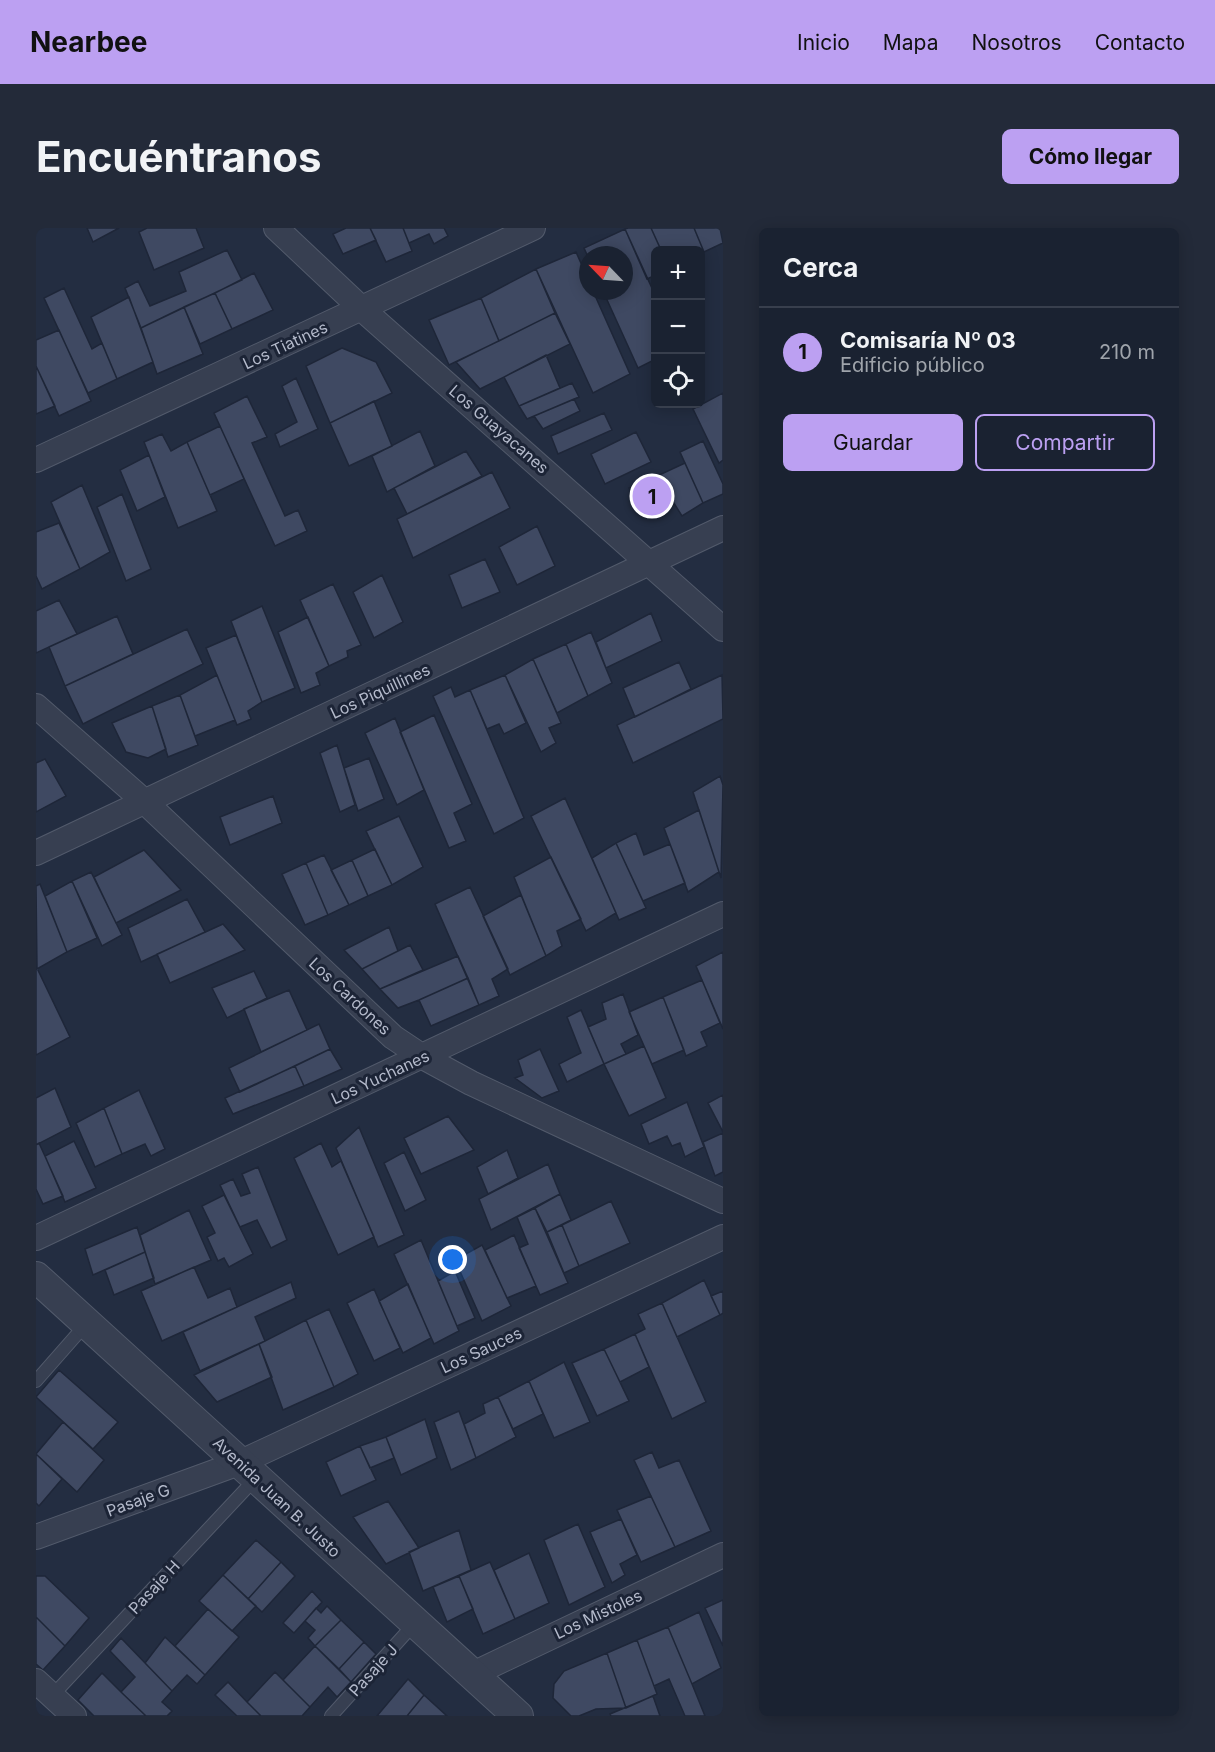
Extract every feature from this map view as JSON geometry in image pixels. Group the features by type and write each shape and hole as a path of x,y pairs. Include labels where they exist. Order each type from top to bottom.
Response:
{"street":[{"name":"Los Guayacanes","path":"276,228 362,309 723,629"},
{"name":"Los Tiatines","path":"36,460 533,228"},
{"name":"Los Piquillines","path":"36,853 723,528"},
{"name":"Los Cardones","path":"36,706 145,802 393,1037 423,1057 723,1201"},
{"name":"Los Yuchanes","path":"36,1238 723,914"},
{"name":"Los Sauces","path":"248,1471 723,1237"},
{"name":"Avenida Juan B. Justo","path":"36,1277 518,1716"},
{"name":"Pasaje G","path":"36,1537 248,1471"},
{"name":"Los Mistoles","path":"473,1674 723,1555"},
{"path":"44,1689 74,1716"}],"lane":[{"path":"36,1381 87,1323"},
{"name":"Pasaje H","path":"44,1689 248,1471"},
{"name":"Pasaje J","path":"331,1716 415,1623"}],"building":[{"path":"87,228 119,228 93,242"},
{"path":"147,228 196,228 204,248 154,270 139,232"},
{"path":"346,228 370,228 376,240 343,254 333,234"},
{"path":"370,228 403,228 412,251 386,262"},
{"path":"403,228 444,228 448,236 434,244 429,234 409,243"},
{"path":"651,228 659,246 651,246 651,277 647,279 625,229"},
{"path":"651,228 694,228 702,246 659,246"},
{"path":"694,228 720,228 723,243 705,252 705,246 702,246"},
{"path":"625,229 633,246 588,246"},
{"path":"633,247 651,286 651,362 638,368 607,300 633,300"},
{"path":"227,250 242,280 141,328 125,288 138,281 150,306 186,291 179,272"},
{"path":"576,252 579,259 579,300 597,300 630,374 593,393 536,269"},
{"path":"536,269 555,313 499,341 481,298"},
{"path":"254,273 273,310 232,329 215,293"},
{"path":"64,288 92,349 102,343 117,379 88,393 44,298"},
{"path":"215,293 232,329 200,344 184,307"},
{"path":"129,297 153,362 117,379 91,317"},
{"path":"481,298 499,341 449,365 429,320"},
{"path":"184,307 203,354 157,374 141,328"},
{"path":"555,313 570,344 480,389 456,362"},
{"path":"59,330 91,401 59,416 36,366 36,340"},
{"path":"342,348 376,362 392,393 330,423 306,366"},
{"path":"546,355 560,388 519,406 504,377"},
{"path":"36,366 55,406 36,414"},
{"path":"296,378 318,429 280,447 275,434 297,422 282,386"},
{"path":"572,383 579,397 527,419 519,406"},
{"path":"723,393 723,460 719,463 693,409 705,408 705,403"},
{"path":"247,396 267,437 252,443 285,516 298,510 307,531 275,546 214,413"},
{"path":"574,399 580,411 543,429 534,416"},
{"path":"374,401 392,446 349,466 330,423"},
{"path":"604,413 612,430 558,454 551,436"},
{"path":"220,426 244,479 210,495 187,442"},
{"path":"420,431 435,466 387,492 372,456"},
{"path":"636,432 651,462 605,484 591,454"},
{"path":"162,434 171,451 187,442 217,511 178,528 144,442"},
{"path":"703,441 723,484 723,494 703,503 680,452"},
{"path":"466,451 482,476 407,514 394,488"},
{"path":"149,455 165,497 137,511 120,470"},
{"path":"685,463 703,503 682,516 657,476"},
{"path":"492,472 510,508 413,558 397,519"},
{"path":"657,476 674,504 648,517 629,488"},
{"path":"82,485 110,552 80,569 51,502"},
{"path":"122,494 151,569 126,581 97,507"},
{"path":"59,523 80,569 42,589 36,576 36,532"},
{"path":"537,526 555,566 517,585 499,547"},
{"path":"485,559 500,592 462,608 449,575"},
{"path":"382,575 403,622 374,638 353,592"},
{"path":"333,584 361,645 347,651 348,657 329,666 300,600"},
{"path":"59,600 77,634 36,653 36,611"},
{"path":"262,606 295,688 262,702 231,621"},
{"path":"651,613 662,641 606,668 596,642"},
{"path":"117,616 133,654 65,686 49,647"},
{"path":"308,617 329,666 316,673 320,685 301,693 278,632"},
{"path":"187,629 203,664 83,724 65,686"},
{"path":"591,632 612,683 588,696 566,644"},
{"path":"236,635 262,702 248,711 251,719 237,725 206,648"},
{"path":"566,644 588,696 557,713 533,659"},
{"path":"533,659 561,723 549,728 556,743 541,752 505,675"},
{"path":"679,662 691,689 635,717 623,688"},
{"path":"217,675 235,720 195,736 180,695"},
{"path":"505,675 526,723 504,734 499,724 487,729 470,690"},
{"path":"722,675 723,719 633,763 617,725"},
{"path":"451,687 455,697 470,690 524,818 494,834 433,696"},
{"path":"180,695 198,745 168,757 152,706"},
{"path":"152,706 166,749 148,758 126,752 112,723"},
{"path":"434,715 472,804 454,813 466,841 449,848 400,732"},
{"path":"395,718 424,790 397,805 365,733"},
{"path":"337,745 355,805 340,812 320,753"},
{"path":"369,758 384,799 358,811 344,768"},
{"path":"45,759 66,796 36,812 36,763"},
{"path":"720,776 723,785 721,878 693,792"},
{"path":"273,796 282,823 230,845 220,817"},
{"path":"565,798 616,913 586,931 531,816"},
{"path":"699,810 719,872 688,892 664,828"},
{"path":"399,816 423,867 392,885 366,831"},
{"path":"636,833 644,855 670,844 685,883 643,901 616,843"},
{"path":"616,843 646,908 619,920 592,858"},
{"path":"375,849 392,885 368,896 352,860"},
{"path":"144,850 181,890 116,923 94,877"},
{"path":"324,855 349,905 328,915 306,863"},
{"path":"551,857 581,919 557,931 562,946 546,956 514,877"},
{"path":"352,860 368,896 349,905 331,870"},
{"path":"306,863 328,915 305,925 282,874"},
{"path":"91,872 122,935 102,946 72,881"},
{"path":"72,881 97,938 67,952 45,896"},
{"path":"40,884 67,952 37,969 36,886"},
{"path":"470,887 508,969 492,979 499,996 479,1005 435,904"},
{"path":"521,895 546,956 510,975 483,916"},
{"path":"187,899 205,932 141,962 128,928"},
{"path":"223,924 245,950 170,983 157,954"},
{"path":"389,927 398,951 362,969 344,950"},
{"path":"410,945 423,970 380,989 362,969"},
{"path":"723,952 723,1029 696,966"},
{"path":"458,956 468,978 419,1000 398,1008 380,989"},
{"path":"36,966 70,1037 36,1055"},
{"path":"254,971 267,998 227,1018 212,988"},
{"path":"468,978 479,1005 431,1026 419,1000"},
{"path":"702,980 720,1023 701,1032 707,1046 686,1056 663,997"},
{"path":"289,990 307,1030 261,1052 244,1009"},
{"path":"623,994 638,1035 621,1044 626,1054 604,1064 588,1027 606,1019 602,1003"},
{"path":"663,997 684,1050 652,1064 629,1012"},
{"path":"581,1010 604,1064 567,1082 559,1064 581,1053 567,1017"},
{"path":"319,1024 330,1049 240,1092 229,1068"},
{"path":"644,1046 666,1098 629,1116 604,1064"},
{"path":"330,1049 342,1069 304,1086 295,1066"},
{"path":"540,1049 559,1091 542,1098 515,1078 523,1075 518,1060"},
{"path":"295,1066 304,1086 233,1114 225,1098"},
{"path":"55,1088 71,1127 36,1145 36,1098"},
{"path":"139,1090 165,1149 151,1156 145,1144 122,1154 104,1108"},
{"path":"723,1095 723,1132 708,1103"},
{"path":"687,1102 704,1147 685,1157 680,1143 672,1146 667,1136 649,1144 641,1124"},
{"path":"104,1108 122,1154 95,1167 76,1123"},
{"path":"448,1116 474,1150 421,1174 404,1138"},
{"path":"359,1127 404,1235 378,1247 336,1148"},
{"path":"723,1133 723,1172 715,1176 703,1142"},
{"path":"74,1141 96,1188 65,1202 45,1156"},
{"path":"39,1143 63,1196 43,1204 36,1189 36,1145"},
{"path":"321,1143 332,1167 341,1161 374,1237 338,1255 294,1158"},
{"path":"507,1150 518,1178 488,1194 477,1167"},
{"path":"404,1152 426,1200 405,1211 384,1163"},
{"path":"548,1164 560,1194 491,1230 479,1199"},
{"path":"258,1167 287,1240 271,1248 257,1220 240,1227 220,1185 233,1179 241,1196 250,1193 242,1174"},
{"path":"560,1194 571,1220 547,1232 535,1208"},
{"path":"224,1195 253,1254 229,1267 224,1258 218,1261 207,1237 215,1233 202,1206"},
{"path":"611,1201 630,1243 579,1266 562,1225"},
{"path":"535,1208 568,1283 540,1295 519,1248 528,1244 517,1217"},
{"path":"189,1210 211,1260 155,1284 140,1235"},
{"path":"562,1225 579,1266 564,1273 547,1232"},
{"path":"137,1227 145,1252 93,1275 85,1249"},
{"path":"514,1235 536,1286 507,1298 485,1250"},
{"path":"421,1240 459,1331 434,1344 394,1254"},
{"path":"482,1245 511,1306 482,1321 455,1260"},
{"path":"145,1252 154,1278 114,1295 105,1270"},
{"path":"194,1267 208,1298 230,1288 237,1307 162,1341 141,1291"},
{"path":"455,1271 475,1318 457,1326 438,1281"},
{"path":"704,1280 720,1315 677,1337 662,1303"},
{"path":"291,1282 296,1298 255,1317 265,1341 200,1371 183,1332"},
{"path":"408,1284 431,1338 403,1353 379,1301"},
{"path":"374,1289 400,1348 374,1361 347,1303"},
{"path":"723,1291 723,1313 720,1315 711,1296"},
{"path":"662,1303 706,1402 672,1419 635,1334 645,1329 638,1314"},
{"path":"329,1309 358,1374 334,1387 306,1320"},
{"path":"306,1320 334,1387 283,1410 259,1344"},
{"path":"635,1334 649,1367 620,1382 604,1349"},
{"path":"259,1344 272,1377 217,1402 194,1375"},
{"path":"604,1349 629,1401 597,1416 572,1363"},
{"path":"564,1362 590,1422 554,1438 529,1381"},
{"path":"59,1370 118,1422 93,1449 36,1397"},
{"path":"529,1381 543,1414 513,1429 498,1397"},
{"path":"498,1397 516,1437 476,1458 464,1424 485,1413 483,1404"},
{"path":"459,1411 476,1458 451,1470 434,1422"},
{"path":"425,1419 437,1458 401,1475 386,1437"},
{"path":"63,1422 104,1460 77,1492 36,1454"},
{"path":"386,1437 394,1458 370,1468 360,1446"},
{"path":"360,1446 376,1480 341,1496 326,1462"},
{"path":"652,1452 659,1468 679,1460 711,1531 675,1547 634,1460"},
{"path":"36,1454 62,1479 39,1506 36,1503"},
{"path":"651,1496 675,1547 641,1562 617,1510"},
{"path":"388,1501 419,1548 386,1564 353,1517"},
{"path":"621,1519 637,1555 620,1564 625,1575 612,1583 590,1532"},
{"path":"578,1524 605,1587 569,1605 544,1540"},
{"path":"459,1530 471,1570 423,1591 409,1552"},
{"path":"256,1540 281,1562 248,1599 223,1575"},
{"path":"529,1553 549,1603 515,1619 494,1570"},
{"path":"281,1562 295,1576 262,1612 248,1599"},
{"path":"490,1562 515,1619 483,1634 459,1576"},
{"path":"223,1575 256,1606 232,1631 199,1601"},
{"path":"36,1576 45,1576 89,1618 65,1646 36,1617"},
{"path":"459,1576 473,1609 447,1622 433,1587"},
{"path":"312,1591 322,1602 294,1633 283,1623"},
{"path":"723,1600 723,1646 705,1608"},
{"path":"327,1606 341,1620 315,1646 308,1638 315,1630 305,1621 316,1608 321,1613"},
{"path":"208,1609 239,1637 205,1675 175,1646"},
{"path":"699,1612 721,1668 692,1684 668,1627"},
{"path":"36,1617 65,1646 43,1670 36,1664"},
{"path":"341,1620 364,1642 339,1669 315,1646"},
{"path":"668,1627 705,1716 685,1716 669,1679 654,1686 637,1640"},
{"path":"165,1637 205,1675 197,1684 187,1675 172,1691 145,1663"},
{"path":"121,1638 172,1691 162,1702 172,1711 167,1716 146,1716 121,1692 135,1677 110,1651"},
{"path":"637,1640 657,1694 626,1708 607,1653"},
{"path":"364,1642 376,1654 351,1682 339,1669"},
{"path":"315,1646 351,1682 337,1697 328,1687 310,1707 283,1680"},
{"path":"607,1653 626,1708 596,1709 579,1716 571,1716 553,1698 554,1684 564,1671"},
{"path":"275,1672 310,1707 302,1716 261,1716 247,1702"},
{"path":"102,1673 146,1716 94,1716 78,1700"},
{"path":"408,1679 424,1695 407,1716 377,1716"},
{"path":"228,1682 261,1716 237,1716 215,1695"},
{"path":"424,1695 447,1716 407,1716"},
{"path":"653,1696 660,1716 611,1716 610,1714"}],"place":[{"name":"Comisaría Nº 03","path":"652,496"}]}
